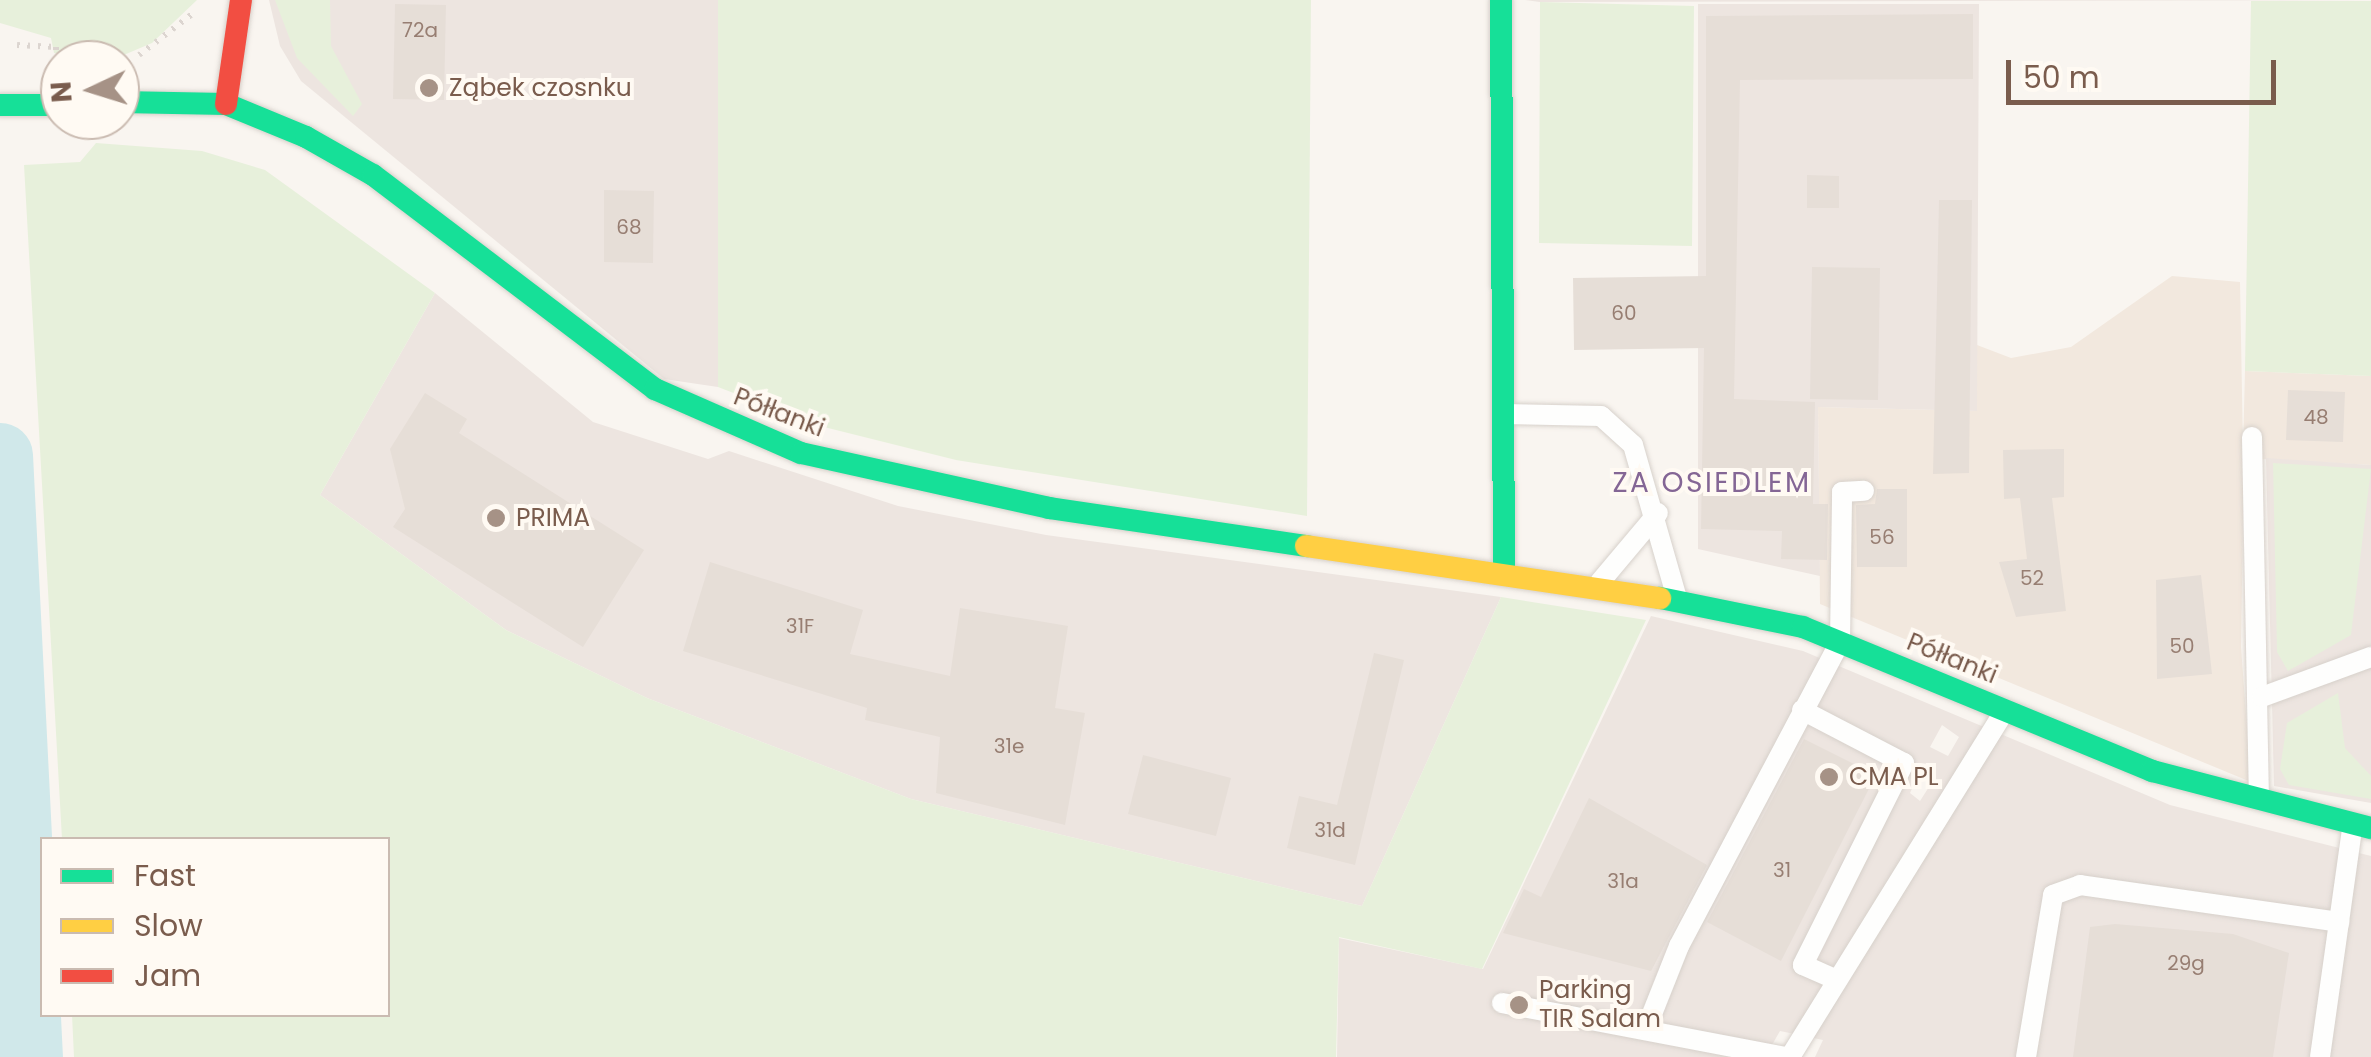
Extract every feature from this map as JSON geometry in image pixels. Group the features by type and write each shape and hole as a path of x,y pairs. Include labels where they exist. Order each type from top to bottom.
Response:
{"street":[{"path":"226,104 241,0"},
{"path":"1501,0 1504,572"},
{"name":"Półłanki","path":"140,102 226,104 373,175 655,389 801,453 1049,508 1676,596 1840,642 2005,710 2258,804 2362,827"},
{"path":"0,105 40,105"}],"lane":[{"path":"1502,414 1601,416 1633,445 1658,512 1676,596"},
{"path":"2252,437 2262,697 2258,804"},
{"path":"1646,1029 1802,710 1840,642 1842,492 1864,491"},
{"path":"1599,584 1658,512"},
{"path":"2262,697 2371,657"},
{"path":"1802,710 1904,762 1803,965 1835,979"},
{"path":"1502,1003 1787,1057 2005,710"},
{"path":"2320,1057 2339,922 2362,827"},
{"path":"2026,1057 2053,894 2080,885 2339,922"}],"path":[{"path":"140,52 181,27 201,0"},
{"path":"17,44 40,46"}],"shaded area":[{"path":"269,0 718,0 718,387 664,379 301,81 280,46"},
{"path":"1525,0 2371,0 1540,2"},
{"path":"1698,4 1979,4 1977,411 1818,407 1820,576 1698,549"},
{"path":"2172,276 2240,282 2243,449 2245,371 2371,376 2371,465 2244,458 2241,647 2251,782 1820,604 1818,407 1977,411 1977,345 2011,358 2071,347"},
{"path":"435,293 593,422 708,459 729,451 898,506 1046,535 1501,597 1362,906 911,799 647,698 506,630 320,495"},
{"path":"2266,458 2371,465 2371,803 2274,786"},
{"path":"1651,616 1803,651 2170,805 2371,856 2371,1057 1815,1057 1823,1040 1780,1031 1765,1057 1337,1057 1339,938 1483,969","holes":["1942,725 1959,737 1948,756 1930,747","1919,773 1934,779 1920,801 1910,793"]}],"green space":[{"path":"0,0 197,0 152,43 140,48 140,40 51,40 0,23"},
{"path":"275,0 330,0 331,46 362,104 353,116 297,58"},
{"path":"718,0 1311,0 1307,516 956,460 816,425 718,387"},
{"path":"2251,1 2371,1 2371,376 2245,371"},
{"path":"1540,2 1694,6 1692,246 1539,243"},
{"path":"96,143 202,151 265,170 435,293 320,495 506,630 647,698 911,799 1362,906 1501,597 1646,620 1482,969 1339,937 1336,1057 74,1057 72,1017 390,1017 390,837 62,837 24,165 80,162"},
{"path":"2273,463 2371,469 2351,635 2288,671 2277,652"},
{"path":"2338,693 2345,748 2371,776 2371,799 2289,785 2280,769 2287,723"}],"building":[{"path":"395,4 446,5 444,100 393,99"},
{"path":"1973,14 1973,79 1740,80 1734,399 1815,402 1813,504 1828,504 1827,560 1781,559 1782,531 1701,529 1704,348 1574,350 1573,278 1706,276 1706,16"},
{"path":"1807,175 1839,176 1839,208 1807,208"},
{"path":"604,190 654,191 653,263 604,262"},
{"path":"1939,200 1972,200 1969,473 1933,474"},
{"path":"1812,267 1880,268 1878,400 1810,399"},
{"path":"2288,390 2345,392 2343,442 2286,440"},
{"name":"PRIMA","path":"425,393 467,419 459,433 644,550 583,647 393,527 405,509 390,449"},
{"path":"2064,449 2064,497 2052,498 2066,611 2016,617 1999,562 2027,559 2020,498 2004,499 2003,450"},
{"path":"1877,489 1907,489 1907,567 1857,567 1856,505 1875,504"},
{"path":"710,562 863,610 850,654 950,676 960,608 1068,626 1055,708 1085,713 1065,825 936,793 940,737 865,720 867,708 683,651"},
{"path":"2201,575 2212,674 2157,679 2156,580"},
{"path":"1374,653 1404,660 1355,865 1287,848 1299,796 1337,805"},
{"path":"1804,739 1876,775 1781,961 1707,922"},
{"path":"1143,755 1231,778 1216,836 1128,814"},
{"path":"1589,798 1707,865 1651,971 1503,933 1524,889 1541,897"},
{"path":"2115,924 2233,934 2289,953 2273,1057 2073,1057 2090,927"}],"waterway":[{"path":"0,455 30,1057"}],"traffic: fast":[{"path":"1501,0 1504,572"},
{"path":"140,102 226,104 306,137 373,175 655,389 801,453 1049,508 1306,546"},
{"path":"0,105 40,105"},
{"path":"1660,598 1803,627 2152,771 2371,828"}],"traffic: slow":[{"path":"1306,546 1660,598"}],"traffic: jam":[{"path":"226,104 241,0"}],"place":[{"name":"Ząbek czosnku","path":"429,88"},
{"name":"PRIMA","path":"496,518"},
{"name":"CMA PL","path":"1829,777"},
{"name":"Parking TIR Salam","path":"1519,1005"}],"district":[{"name":"ZA OSIEDLEM","path":"1712,483"}]}
